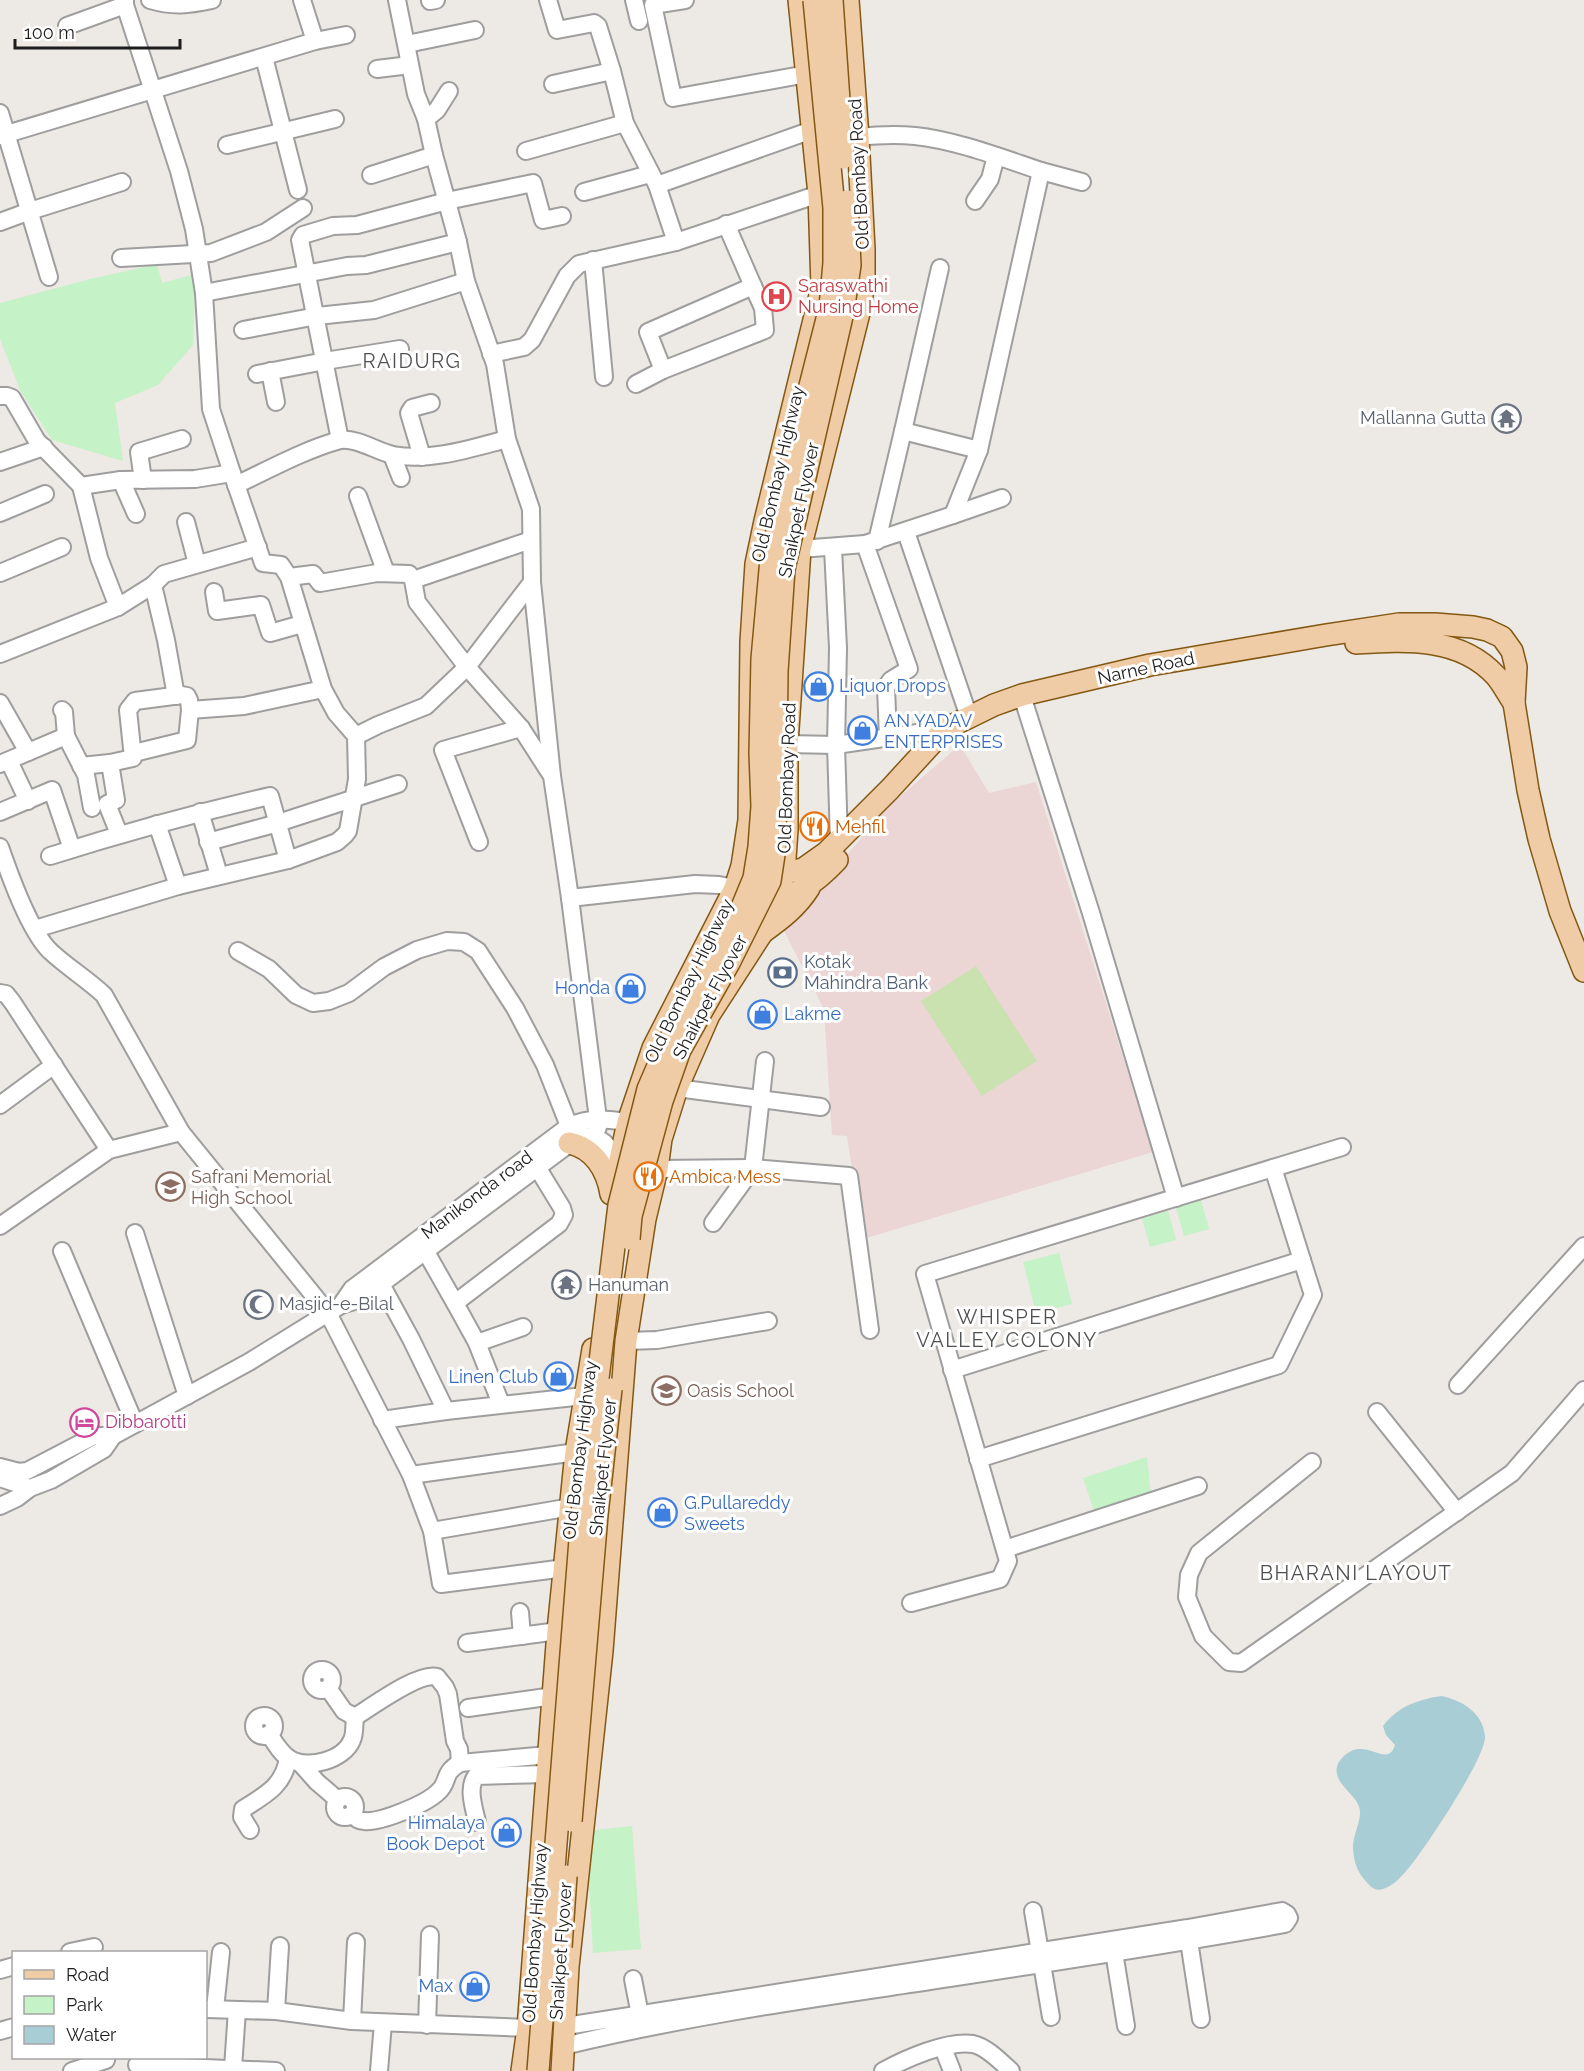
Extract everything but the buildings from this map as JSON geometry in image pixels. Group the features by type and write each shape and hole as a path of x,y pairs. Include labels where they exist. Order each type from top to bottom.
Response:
{"main road":[{"name":"Old Bombay Highway","path":"522,2071 528,2028 558,1631 576,1452 594,1344 612,1201 628,1122 653,1048 735,888 742,866 749,820 751,642 756,564 822,287 819,194 799,0"},
{"name":"Shaikpet Flyover","path":"538,2071 583,1502 619,1205 648,1089 668,1042 742,907 754,878 759,848 762,806 760,753 762,659 771,559 796,441 830,307 834,263 834,208 814,0"},
{"name":"Shaikpet Flyover","path":"552,2071 596,1526 632,1216 662,1101 680,1050 730,961 770,881 776,848 777,671 784,569 843,312 850,265 832,0"},
{"name":"Old Bombay Road","path":"661,1139 677,1088 709,1015 762,933 777,899 783,873 787,830 787,744 800,549 860,309 864,282 858,137 848,0"},
{"name":"Narne Road","path":"783,873 803,869 839,842 945,729 1022,694 1150,665 1326,634 1399,624 1473,627 1487,630 1502,638 1512,651 1516,667 1514,703 1528,790 1539,839 1560,911 1584,971"},
{"name":"Narne Road","path":"777,899 791,895 833,864 953,736 977,720 1024,702 1262,655 1326,645 1397,640 1439,644 1457,649 1475,658 1497,677 1514,703"},
{"path":"762,933 801,901 814,880"},
{"path":"735,888 777,899"},
{"path":"569,1135 597,1160 609,1183 612,1201"},
{"name":"Old Bombay Highway","path":"562,2071 569,1955 602,1651 626,1341 645,1219 657,1169 661,1139"},
{"path":"554,1696 596,1702"}],"street":[{"path":"150,0 166,5 184,6 213,0"},
{"path":"302,0 315,41"},
{"path":"397,0 416,94 426,119 466,281 495,364 507,439 531,509 532,582 552,776 598,1119 598,1127 594,1136 609,1148 618,1167"},
{"path":"548,0 557,30 594,23 597,25 625,123 653,179 676,242"},
{"path":"634,0 639,21"},
{"path":"685,0 653,5 673,98 852,65"},
{"path":"35,929 178,886 288,860 341,840 348,831 357,779 356,736 336,713 323,689 290,578 281,565 263,562 212,409 199,255 179,171 125,2 68,26"},
{"path":"407,44 476,30"},
{"path":"3,135 315,41 346,35"},
{"path":"264,57 298,190"},
{"path":"377,69 411,65"},
{"path":"553,84 612,71"},
{"path":"426,119 437,110 449,91"},
{"path":"0,113 3,135 30,211 49,278"},
{"path":"227,145 335,119"},
{"path":"526,151 625,123"},
{"path":"584,192 653,179 812,130"},
{"path":"858,137 917,136 996,156 1082,182"},
{"path":"371,175 434,155"},
{"path":"975,201 990,179 996,156"},
{"path":"953,515 979,450 1041,171"},
{"path":"0,222 122,183"},
{"path":"340,440 300,240 305,233 333,226 357,225 447,201 533,183 543,220 562,216"},
{"path":"491,354 524,347 532,340 567,276 579,264 676,242 819,194"},
{"path":"121,258 211,253 266,232 303,208"},
{"path":"636,384 663,370 765,330 763,308 726,224"},
{"path":"204,293 347,266 366,265 458,242"},
{"path":"593,260 604,376"},
{"path":"888,738 886,687 888,683 909,669 871,543 903,431 940,268"},
{"path":"243,330 317,316 374,310 466,281"},
{"path":"663,370 648,332 753,286"},
{"path":"276,402 263,373 400,349"},
{"path":"0,396 12,398 37,441 81,486 99,558 118,607"},
{"path":"422,457 409,413 412,408 431,403"},
{"path":"903,431 979,450"},
{"path":"143,480 139,452 182,439"},
{"path":"81,486 121,480 234,479 340,440 355,441 392,455 422,457 478,447 507,439"},
{"path":"0,462 44,447"},
{"path":"392,455 400,478"},
{"path":"121,480 136,514"},
{"path":"0,513 45,494"},
{"path":"358,496 386,573"},
{"path":"800,549 871,543 1002,498"},
{"path":"186,522 197,564"},
{"path":"906,532 969,717"},
{"path":"413,580 531,540"},
{"path":"0,573 62,547"},
{"path":"0,654 118,607 153,585 164,574 258,547"},
{"path":"833,548 838,648 836,745 839,842"},
{"path":"290,578 313,574 320,582 386,573 409,574 413,580 417,603 467,667 521,728 552,776"},
{"path":"356,736 426,706 467,667 532,582"},
{"path":"153,585 176,696"},
{"path":"214,592 217,611 261,605 270,633 302,624"},
{"path":"190,710 244,706 323,689"},
{"path":"81,766 133,758 128,710 135,701 187,696 190,710 187,740 134,753"},
{"path":"1024,702 1091,913 1176,1198"},
{"path":"0,703 28,752"},
{"path":"62,710 66,736 86,775 92,808"},
{"path":"478,842 443,750 521,728"},
{"path":"787,744 836,745 945,729"},
{"path":"28,801 5,762 66,736"},
{"path":"110,763 116,800 107,804 118,834"},
{"path":"208,842 278,823 398,784"},
{"path":"0,812 52,790 72,849"},
{"path":"50,856 118,834 270,796 288,860"},
{"path":"200,812 219,875"},
{"path":"157,824 178,886"},
{"path":"0,847 4,873 49,950 104,995 181,1132 334,1309 381,1420 411,1475 432,1531 441,1584 565,1569"},
{"path":"570,898 695,884 735,888"},
{"path":"238,951 269,969 296,995 313,1003 329,1001 349,993 384,967 417,950 447,941 464,942 478,951 515,1008 545,1065 569,1135"},
{"path":"0,993 6,994 13,1003 109,1150"},
{"path":"713,1223 753,1168 765,1061"},
{"path":"0,1105 54,1065"},
{"path":"677,1088 821,1107"},
{"name":"Manikonda road","path":"0,1506 17,1498 30,1488 51,1480 94,1436 113,1436 249,1362 334,1309 361,1299 537,1167 585,1120 628,1122"},
{"path":"0,1226 109,1150 181,1132"},
{"name":"Manikonda road","path":"569,1135 577,1138 594,1136"},
{"name":"Manikonda road","path":"334,1309 352,1289 569,1135"},
{"path":"911,1603 1000,1579 1008,1561 925,1274 1342,1147"},
{"path":"455,1303 560,1224 564,1215 562,1208 537,1167"},
{"path":"657,1169 753,1168 849,1176 870,1330"},
{"path":"978,1459 1279,1365 1313,1295 1273,1168"},
{"path":"135,1233 187,1396"},
{"path":"1458,1385 1584,1246"},
{"path":"62,1251 135,1424"},
{"path":"426,1252 477,1343 501,1404"},
{"path":"952,1370 1302,1260"},
{"path":"381,1284 446,1411"},
{"path":"626,1341 657,1340 768,1321"},
{"path":"477,1343 523,1327"},
{"path":"1312,1462 1198,1553 1189,1575 1187,1597 1203,1636 1229,1662 1241,1663 1512,1473 1584,1390"},
{"path":"381,1420 501,1404 584,1396"},
{"path":"1377,1412 1457,1512"},
{"path":"411,1475 576,1452"},
{"name":"Manikonda road","path":"34,1468 73,1457"},
{"path":"0,1467 19,1472 34,1468 30,1488 0,1478"},
{"path":"1005,1549 1198,1486"},
{"path":"432,1531 571,1507"},
{"path":"520,1612 522,1636"},
{"path":"467,1643 558,1631"},
{"path":"269,1734 278,1748 338,1800 346,1797 352,1800 355,1806 352,1814 366,1822 411,1807 436,1794 460,1756 455,1741 448,1694 442,1682 432,1675 415,1681 355,1717"},
{"path":"328,1688 344,1711 355,1717"},
{"path":"468,1708 554,1696"},
{"path":"294,1761 317,1763 334,1758 345,1751 352,1740 355,1717"},
{"path":"460,1756 548,1757"},
{"path":"477,1822 471,1789 476,1776 548,1757"},
{"path":"250,1830 242,1817 243,1809 279,1782 294,1761"},
{"path":"1033,1911 1051,2017"},
{"path":"565,2036 640,2015 1040,1958 1114,1952 1189,1941 1285,1924 1289,1918 1282,1911 1040,1958 821,1997 654,2025 565,2036"},
{"path":"427,2025 430,1935"},
{"path":"1189,1941 1201,2019"},
{"path":"352,2021 356,1942"},
{"path":"276,2011 280,1946"},
{"path":"78,1951 94,1947"},
{"path":"221,1952 210,2009 276,2011 383,2023 528,2028"},
{"path":"1114,1952 1126,2026"},
{"path":"633,1979 640,2015"},
{"path":"233,2068 237,2010"},
{"path":"379,2071 383,2023"},
{"path":"883,2071 909,2057 943,2048 974,2044 993,2055 1011,2071"},
{"path":"943,2048 952,2071"},
{"path":"72,2071 106,2060"},
{"path":"136,2065 273,2071"}],"shaded area":[{"path":"960,745 989,793 1036,782 1153,1152 863,1239 847,1136 832,1135 824,1009 783,929 890,805"}],"green space":[{"path":"157,264 162,283 192,275 195,295 193,345 158,385 115,403 123,461 52,440 20,390 0,339 0,303"},
{"path":"976,966 1037,1061 982,1096 921,1001"},
{"path":"1201,1200 1209,1229 1184,1236 1176,1207"},
{"path":"1168,1211 1176,1240 1150,1247 1142,1218"},
{"path":"1059,1253 1072,1304 1036,1313 1023,1262"},
{"path":"1147,1457 1151,1495 1095,1514 1083,1478"},
{"path":"632,1826 641,1949 593,1953 586,1831"}],"water":[{"path":"1441,1696 1464,1704 1476,1714 1485,1736 1483,1747 1453,1804 1415,1860 1393,1884 1380,1890 1374,1889 1361,1875 1356,1864 1353,1845 1360,1814 1359,1808 1357,1802 1339,1780 1337,1765 1344,1756 1360,1749 1381,1754 1391,1752 1395,1745 1386,1735 1383,1726 1389,1719 1409,1705"}],"place":[{"name":"Saraswathi Nursing Home","path":"777,296"},
{"name":"Mallanna Gutta","path":"1507,418"},
{"name":"Liquor Drops","path":"818,686"},
{"name":"AN YADAV ENTERPRISES","path":"863,731"},
{"name":"Mehfil","path":"814,827"},
{"name":"Kotak Mahindra Bank","path":"783,972"},
{"name":"Honda","path":"631,988"},
{"name":"Lakme","path":"763,1014"},
{"name":"Ambica Mess","path":"648,1177"},
{"name":"Safrani Memorial High School","path":"170,1187"},
{"name":"Hanuman","path":"567,1285"},
{"name":"Masjid-e-Bilal","path":"258,1304"},
{"name":"Linen Club","path":"559,1377"},
{"name":"Oasis School","path":"666,1391"},
{"name":"Dibbarotti","path":"84,1422"},
{"name":"G.Pullareddy Sweets","path":"663,1513"},
{"name":"Himalaya Book Depot","path":"506,1833"},
{"name":"Max","path":"474,1986"}],"district":[{"name":"RAIDURG","path":"412,361"},
{"name":"WHISPER VALLEY COLONY","path":"1007,1328"},
{"name":"BHARANI LAYOUT","path":"1356,1573"}]}
